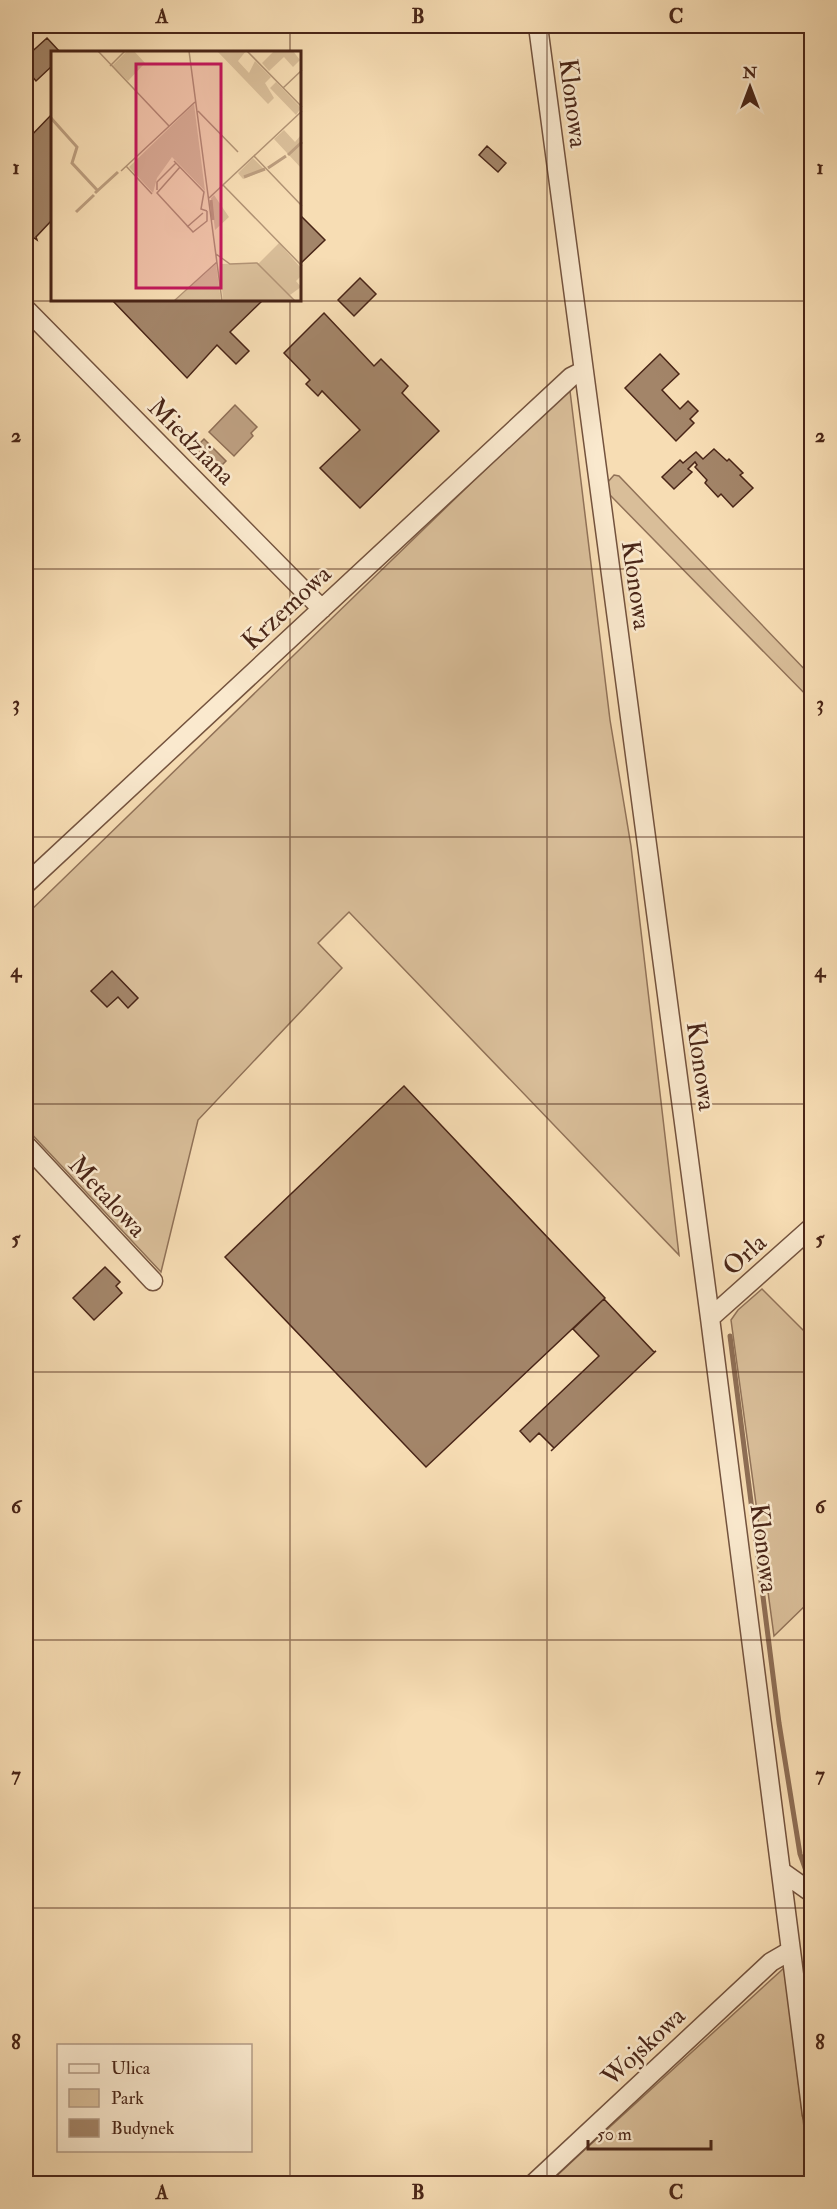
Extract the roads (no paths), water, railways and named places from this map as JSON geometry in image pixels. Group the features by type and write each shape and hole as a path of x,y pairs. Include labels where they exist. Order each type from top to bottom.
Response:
{"street":[{"name":"Klonowa","path":"538,26 710,1318 812,2115"},
{"name":"Miedziana","path":"26,309 322,609"},
{"name":"Krzemowa","path":"26,884 572,377 583,371"},
{"name":"Metalowa","path":"26,1145 153,1281"},
{"name":"Orla","path":"710,1318 812,1227"},
{"path":"780,1871 812,1893"},
{"name":"Wojskowa","path":"533,2184 771,1962 790,1951"}],"waterway":[{"path":"730,1336 779,1723 800,1854 805,1868 812,1876"}]}
